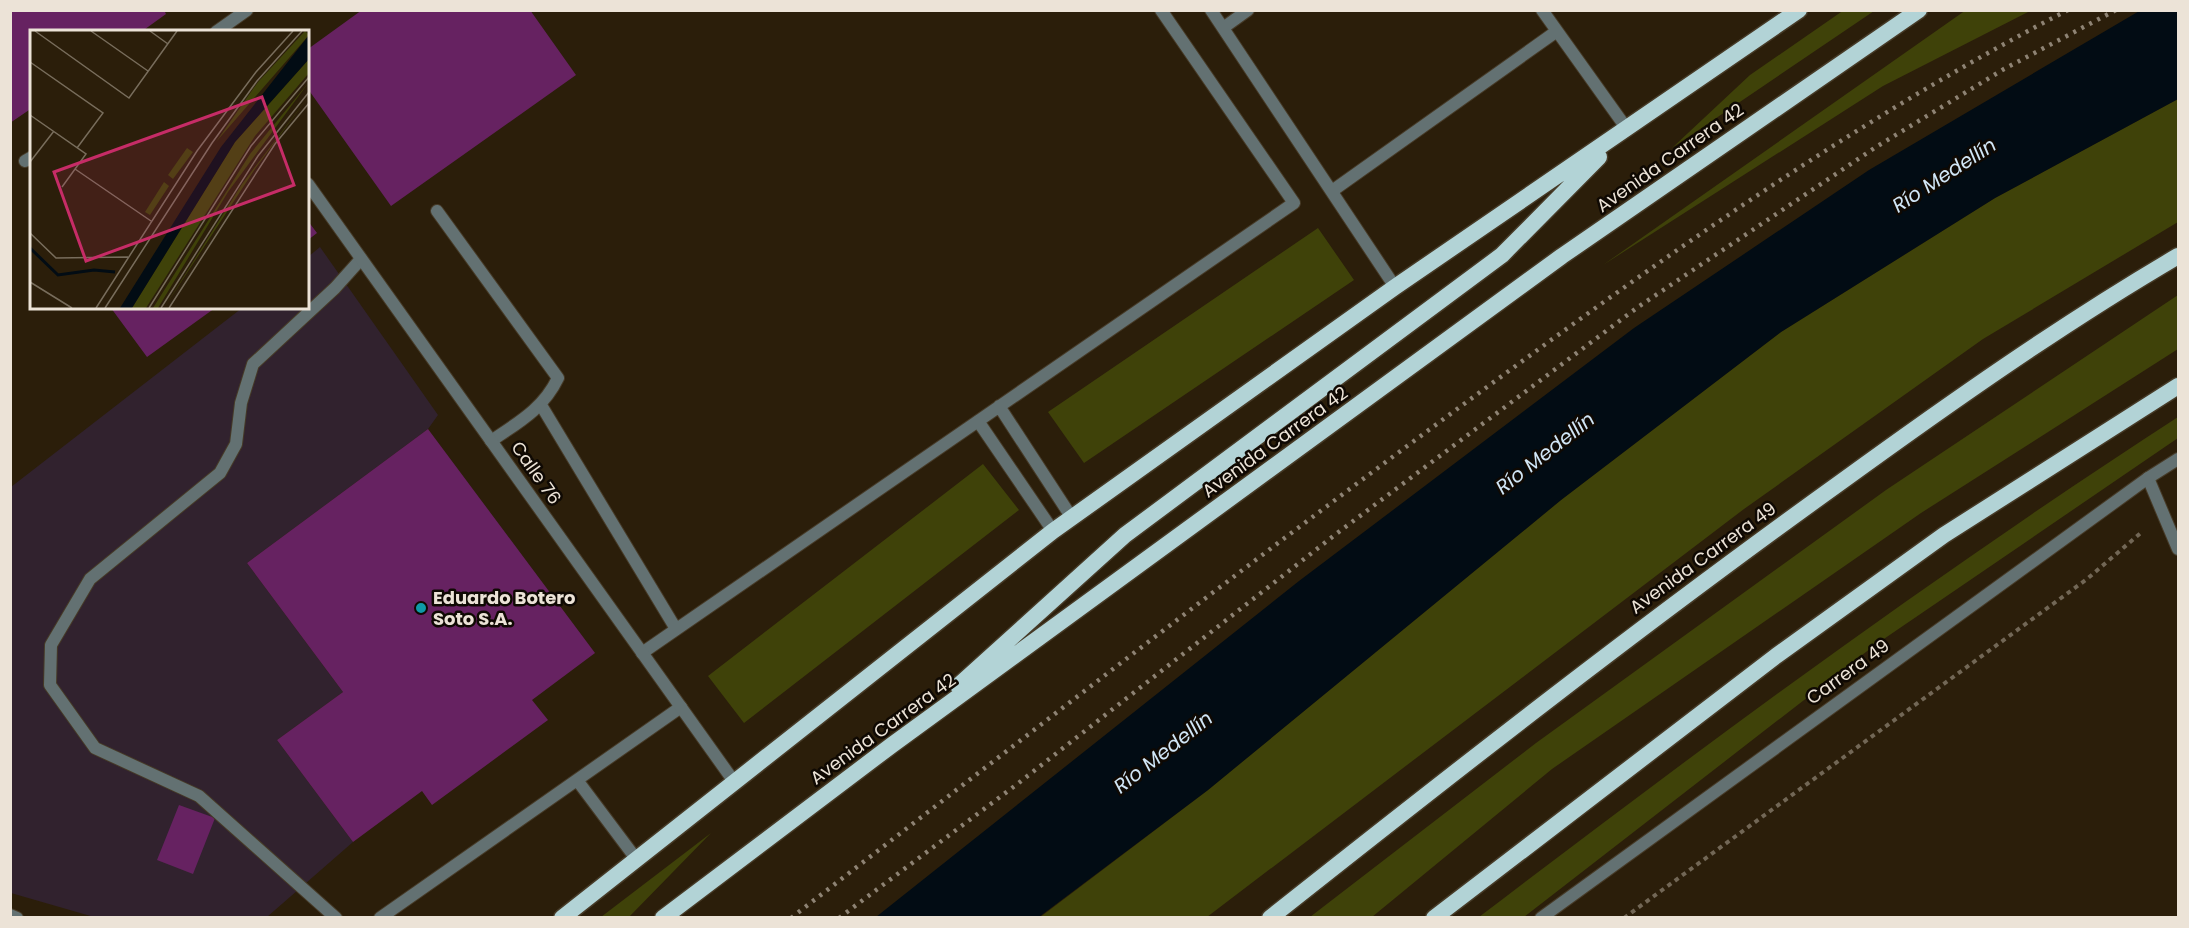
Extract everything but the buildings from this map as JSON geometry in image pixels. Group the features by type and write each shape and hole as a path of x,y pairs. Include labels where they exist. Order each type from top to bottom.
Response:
{"highway":[{"path":"562,918 1053,531 1395,287 1799,10"},
{"name":"Avenida Carrera 42","path":"663,918 892,745 1562,256 1918,10"},
{"path":"892,745 1125,535 1502,255 1627,129"},
{"name":"Avenida Carrera 49","path":"1270,918 1692,589 1920,425 2135,281 2178,256"},
{"path":"1434,918 1776,656 1944,535 2178,386"}],"street":[{"path":"219,30 247,10"},
{"path":"642,653 1294,203 1161,10"},
{"path":"1211,10 1395,287"},
{"path":"1223,28 1248,10"},
{"path":"1542,10 1627,129"},
{"path":"1332,191 1557,31"},
{"name":"Calle 76","path":"309,185 735,783"},
{"path":"437,211 558,378 549,397 541,405 491,441"},
{"path":"336,918 199,796 95,747 50,686 51,645 90,579 220,473 236,444 241,403 253,364 335,288 361,259"},
{"path":"541,405 676,629"},
{"path":"999,406 1072,518"},
{"path":"978,421 1053,531"},
{"name":"Carrera 49","path":"1541,918 2148,478 2178,459"},
{"path":"2148,478 2178,549"},
{"path":"380,918 681,708"},
{"path":"577,780 637,860"},
{"path":"10,915 17,918"}],"path":[{"path":"1624,918 2087,579 2163,514"}],"shaded area":[{"path":"1844,10 1874,11 1672,148 1750,75"},
{"path":"1966,10 2030,11 1883,86 1603,265"},
{"path":"2178,99 2178,222 1983,339 1744,509 1207,917 1039,918 1208,790 1561,500 1781,332 1995,198"},
{"path":"1318,228 1354,280 1084,463 1048,412"},
{"path":"320,247 438,415 428,429 247,563 343,692 277,740 353,842 267,917 94,917 11,893 11,487 241,309 309,309 309,256"},
{"path":"2178,295 2178,349 1921,513 1552,769 1372,917 1310,917 1536,743 1886,490"},
{"path":"2178,417 2178,438 1875,645 1524,917 1479,917 1824,660 1999,536"},
{"path":"983,464 1019,510 744,723 708,676"},
{"path":"711,833 629,917 601,917"}],"water":[{"name":"Río Medellín","path":"2141,10 2178,11 2178,99 1995,198 1781,332 1561,500 1208,790 1039,917 876,917 1299,581 1634,328 1869,170"}],"railway":[{"path":"791,918 1298,528 1468,401 1686,244 1835,144 1989,52 2068,10"},
{"path":"839,918 1016,785 1336,534 1638,307 1876,147 2004,69 2116,10"}],"place":[{"name":"Eduardo Botero Soto S.A.","path":"421,608"}]}
